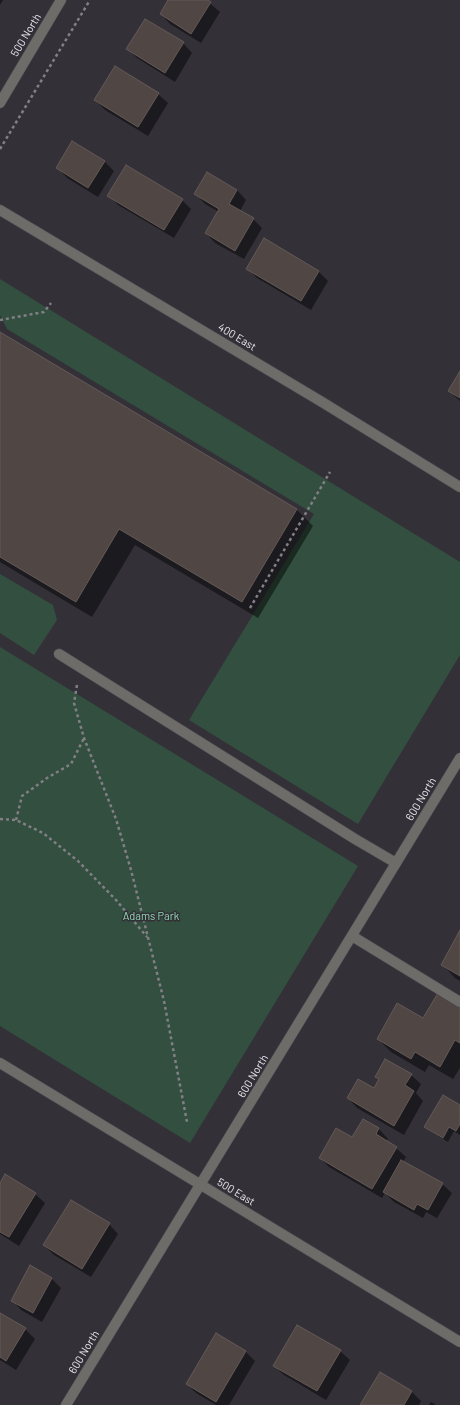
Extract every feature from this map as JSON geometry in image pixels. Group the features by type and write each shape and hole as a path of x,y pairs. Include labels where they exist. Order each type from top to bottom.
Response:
{"street":[{"name":"500 North","path":"0,103 61,0"},
{"name":"400 East","path":"0,210 322,402 460,487"},
{"path":"58,654 396,863"},
{"name":"600 North","path":"66,1405 460,758"},
{"path":"352,936 460,1002"},
{"name":"500 East","path":"0,1063 460,1342"}],"path":[{"path":"0,149 90,0"},
{"path":"0,320 44,312 51,303"},
{"path":"250,608 330,472"},
{"path":"80,667 74,703 84,738 116,819 131,870 164,1001 187,1122"},
{"path":"16,820 22,796 47,778 71,764 84,738"},
{"path":"0,819 16,820 43,833 78,861 116,900 148,939"}],"green space":[{"path":"0,279 460,562 460,655 358,824 189,720 314,514 7,329 0,315"},
{"path":"0,574 53,605 57,620 34,655 0,633"},
{"name":"Adams Park","path":"0,647 358,866 190,1143 0,1026"}],"building":[{"path":"168,0 208,0 211,2 191,34 160,14"},
{"path":"145,19 184,42 165,73 126,49"},
{"path":"115,66 159,93 138,127 94,100"},
{"path":"72,141 105,161 88,188 56,168"},
{"path":"126,165 183,199 164,230 107,196"},
{"path":"207,172 237,190 229,204 254,218 235,251 205,233 219,209 194,194"},
{"path":"264,238 319,271 301,301 246,269"},
{"path":"0,332 297,509 242,602 119,529 76,602 0,557"},
{"path":"460,371 460,398 448,391"},
{"path":"460,930 460,976 441,965"},
{"path":"438,993 460,1006 460,1043 455,1040 440,1067 415,1052 411,1059 377,1039 397,1003 423,1018"},
{"path":"385,1059 412,1074 405,1085 414,1091 394,1126 347,1098 358,1079 374,1088 379,1079 375,1077"},
{"path":"443,1095 460,1105 460,1124 456,1131 449,1127 443,1138 424,1127"},
{"path":"363,1119 379,1128 376,1134 397,1147 372,1189 319,1158 336,1128 352,1137"},
{"path":"401,1160 443,1183 428,1210 417,1204 414,1210 383,1192"},
{"path":"5,1174 36,1193 9,1237 0,1232 0,1183"},
{"path":"71,1200 110,1223 82,1269 43,1245"},
{"path":"30,1265 52,1278 33,1313 11,1301"},
{"path":"0,1313 26,1328 6,1361 0,1357"},
{"path":"297,1325 341,1350 317,1391 273,1366"},
{"path":"216,1333 246,1351 216,1402 186,1384"},
{"path":"380,1372 412,1391 404,1405 360,1405"}]}
